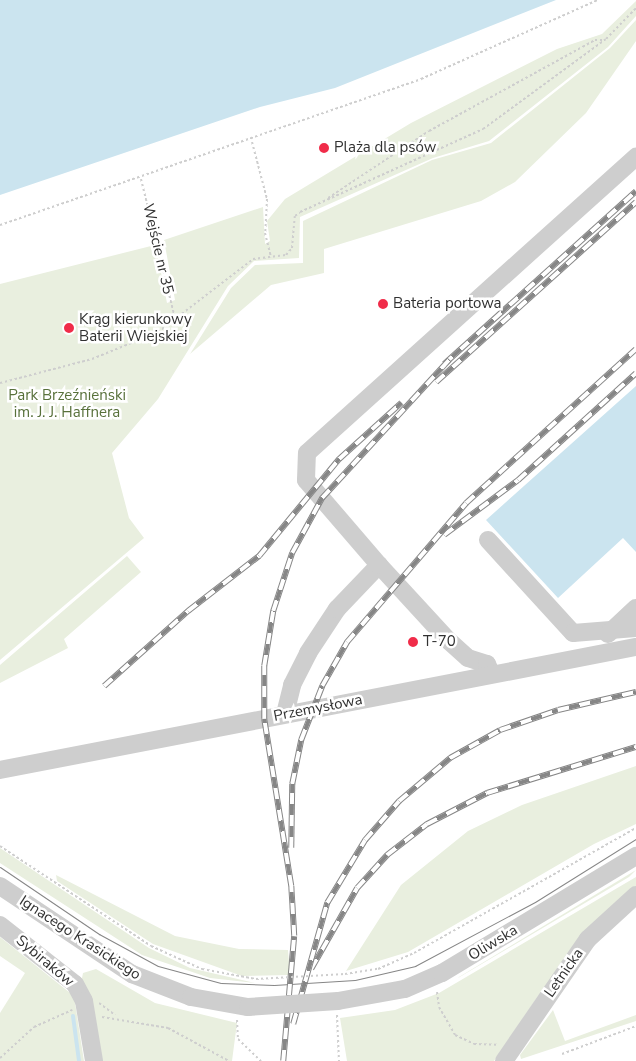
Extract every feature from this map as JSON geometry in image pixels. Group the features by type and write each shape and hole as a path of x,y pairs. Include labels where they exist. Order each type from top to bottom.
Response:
{"street":[{"path":"491,673 487,664 468,658 449,641 379,565 306,480 307,453 636,157"},
{"path":"488,540 573,633 608,634 636,628"},
{"path":"285,714 292,685 308,653 337,609 379,565"},
{"path":"608,634 636,608"},
{"path":"608,634 610,652"},
{"name":"Przemysłowa","path":"0,770 491,673 636,647"},
{"name":"Oliwska","path":"338,1010 405,989 442,973 636,856"},
{"name":"Ignacego Krasickiego","path":"0,886 139,977 191,997 242,1013 338,1010"},
{"name":"Letnicka","path":"508,1055 597,928 636,895"},
{"name":"Sybiraków","path":"0,925 75,984 86,1014 94,1061"}],"path":[{"path":"0,225 252,141 421,78 598,0"},
{"path":"0,384 140,342 175,319 246,263 286,254 292,248 295,216 326,200 473,135 605,40 636,8"},
{"path":"326,200 429,131 594,40 605,40"},
{"path":"252,141 267,199 265,233 271,257"},
{"name":"Wejście nr 35","path":"141,179 175,319"},
{"path":"0,846 151,946 202,969 256,979 345,974 378,969 414,953 636,828"},
{"path":"436,990 439,1007 455,1035 474,1044 508,1055"},
{"path":"338,1010 339,1061"},
{"path":"242,1013 238,1039 255,1051 261,1061"},
{"path":"0,1058 53,1016 86,1014 117,1016 168,1028 229,1061"},
{"path":"562,1054 636,1026"}],"green space":[{"name":"Park Brzeźnieński im. J. J. Haffnera","path":"636,1 636,16 608,47 489,141 433,158 300,217 299,258 254,261 228,286 158,399 112,453 129,518 144,538 0,660 0,284 151,246 156,247 167,303 175,300 164,240 263,207 265,244 270,241 267,221 285,199 411,123 557,49 602,34"},
{"path":"636,20 636,41 586,113 515,182 481,201 324,249 324,273 271,285 190,354 231,288 255,265 303,263 303,221 432,160 491,143 610,48"},
{"path":"127,556 141,572 64,639 68,648 0,683 0,665"},
{"path":"636,766 636,824 594,844 408,952 346,971 401,885 468,831 522,805"},
{"path":"0,848 149,948 190,968 255,983 210,978 142,955 0,863"},
{"path":"636,870 629,877 458,978 459,977"},
{"path":"56,875 175,936 239,949 288,950 290,975 242,976 153,944 57,881"},
{"path":"636,877 636,889 538,996 494,1061 347,1061 340,1018 395,1010 439,993"},
{"path":"0,937 74,996 84,1061 0,1061 0,1013 25,973 0,956"},
{"path":"96,969 155,1003 237,1023 232,1061 99,1061 81,983 83,973"},
{"path":"553,1010 565,1041 636,1015 636,1021 521,1059 520,1055"}],"water":[{"path":"0,0 556,0 335,88 260,107 0,195"},
{"path":"636,386 636,552 623,538 558,598 486,520"}],"waterway":[{"path":"73,1016 79,1061"}],"tram line":[{"path":"0,867 99,934 158,966 221,983 274,985 355,980 415,966 535,902 636,839"}],"railway":[{"path":"444,364 636,191"},
{"path":"436,382 636,202"},
{"path":"291,848 292,784 301,740 322,686 347,642 466,503 636,349"},
{"path":"283,1061 294,936 291,886 264,719 264,666 273,611 292,553 322,498 449,360"},
{"path":"444,535 518,480 636,373"},
{"path":"104,686 188,611 259,556 339,459 401,403"},
{"path":"293,1024 327,903 365,840 399,801 450,758 500,730 558,710 636,692"},
{"path":"311,969 357,888 387,855 427,824 487,793 636,747"}],"place":[{"name":"Plaża dla psów","path":"324,148"},
{"name":"Bateria portowa","path":"383,304"},
{"name":"Krąg kierunkowy Baterii Wiejskiej","path":"69,328"},
{"name":"T-70","path":"413,642"}]}
